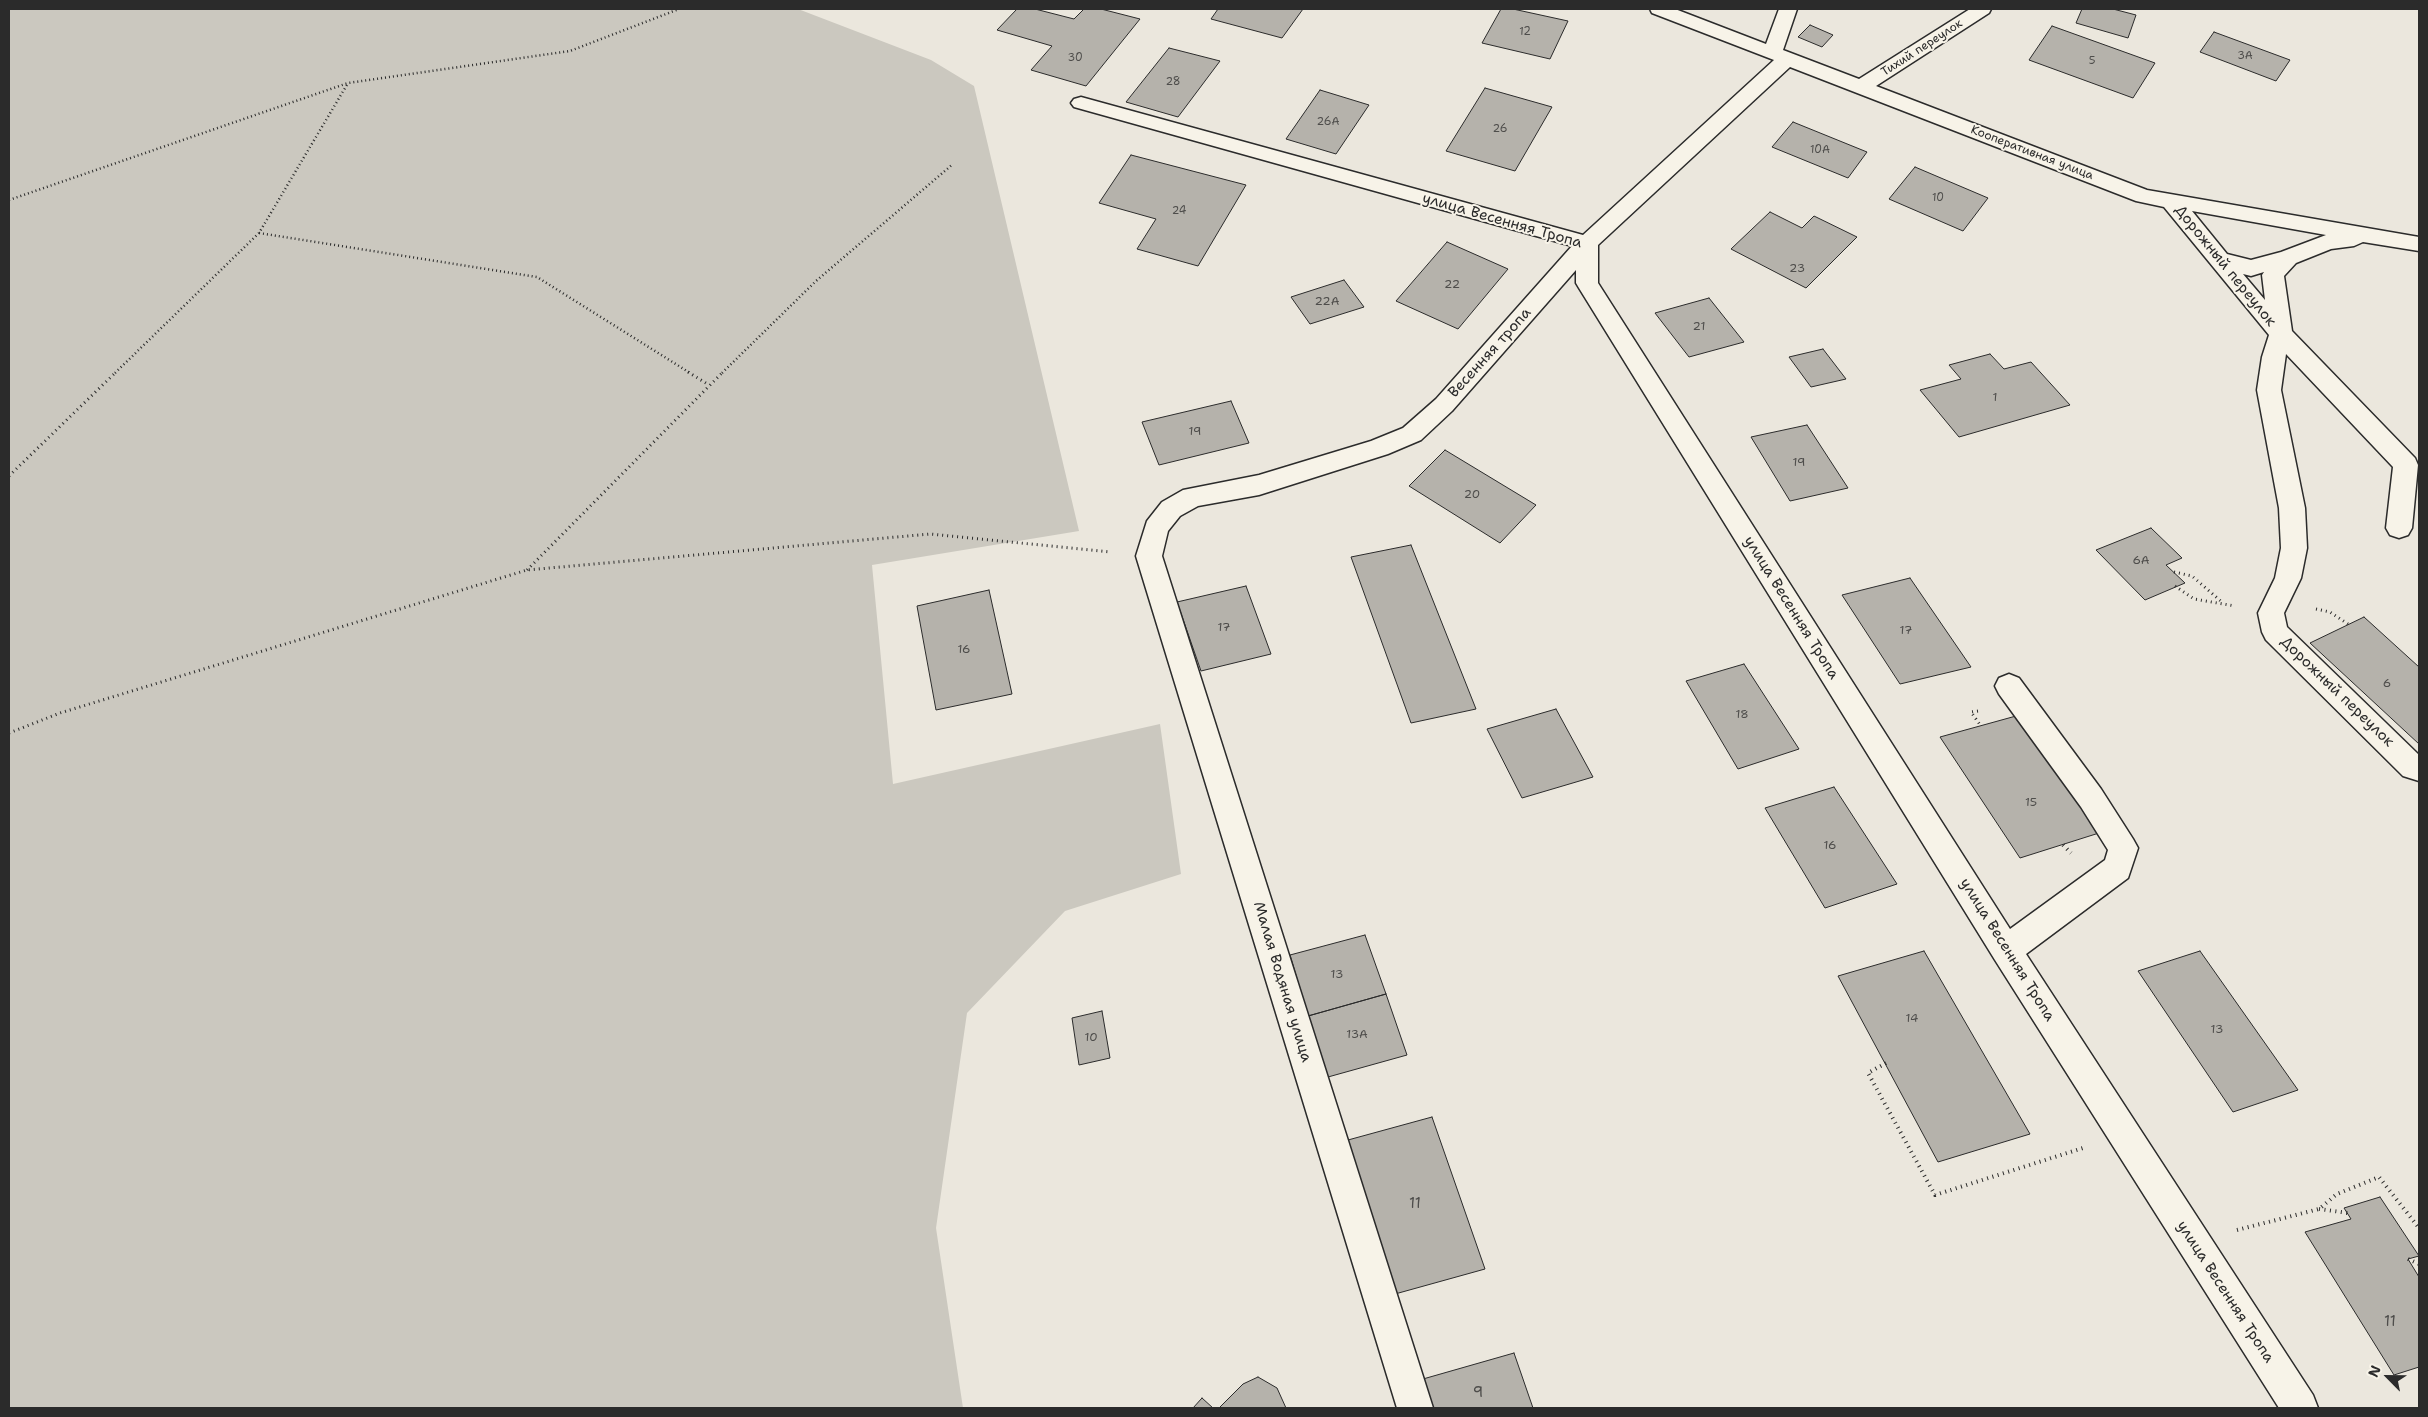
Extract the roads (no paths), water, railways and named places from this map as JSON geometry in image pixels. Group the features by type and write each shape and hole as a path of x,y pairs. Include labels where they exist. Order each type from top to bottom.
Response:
{"street":[{"name":"Кооперативная улица","path":"1659,9 2144,196 2419,244"},
{"path":"1780,56 1788,9"},
{"name":"Тихий переулок","path":"1861,86 1982,9"},
{"name":"Весенняя тропа","path":"1149,556 1156,528 1171,509 1192,496 1259,485 1379,448 1412,434 1444,405 1588,244 1780,56"},
{"name":"улица Весенняя Тропа","path":"1081,103 1588,244 1587,283 2006,950 2300,1408"},
{"name":"Дорожный переулок","path":"2172,202 2217,259 2281,334 2274,357 2269,390 2292,508 2294,548 2288,578 2271,613 2275,632 2414,767 2419,769"},
{"path":"2197,233 2212,216 2242,214"},
{"path":"2217,259 2251,268 2288,258 2328,242 2376,237"},
{"path":"2288,258 2273,275 2281,334 2406,465 2399,528"},
{"name":"Малая Водяная улица","path":"1149,556 1414,1408"},
{"path":"2006,950 2118,868 2124,848 2086,791 2010,686"}]}
